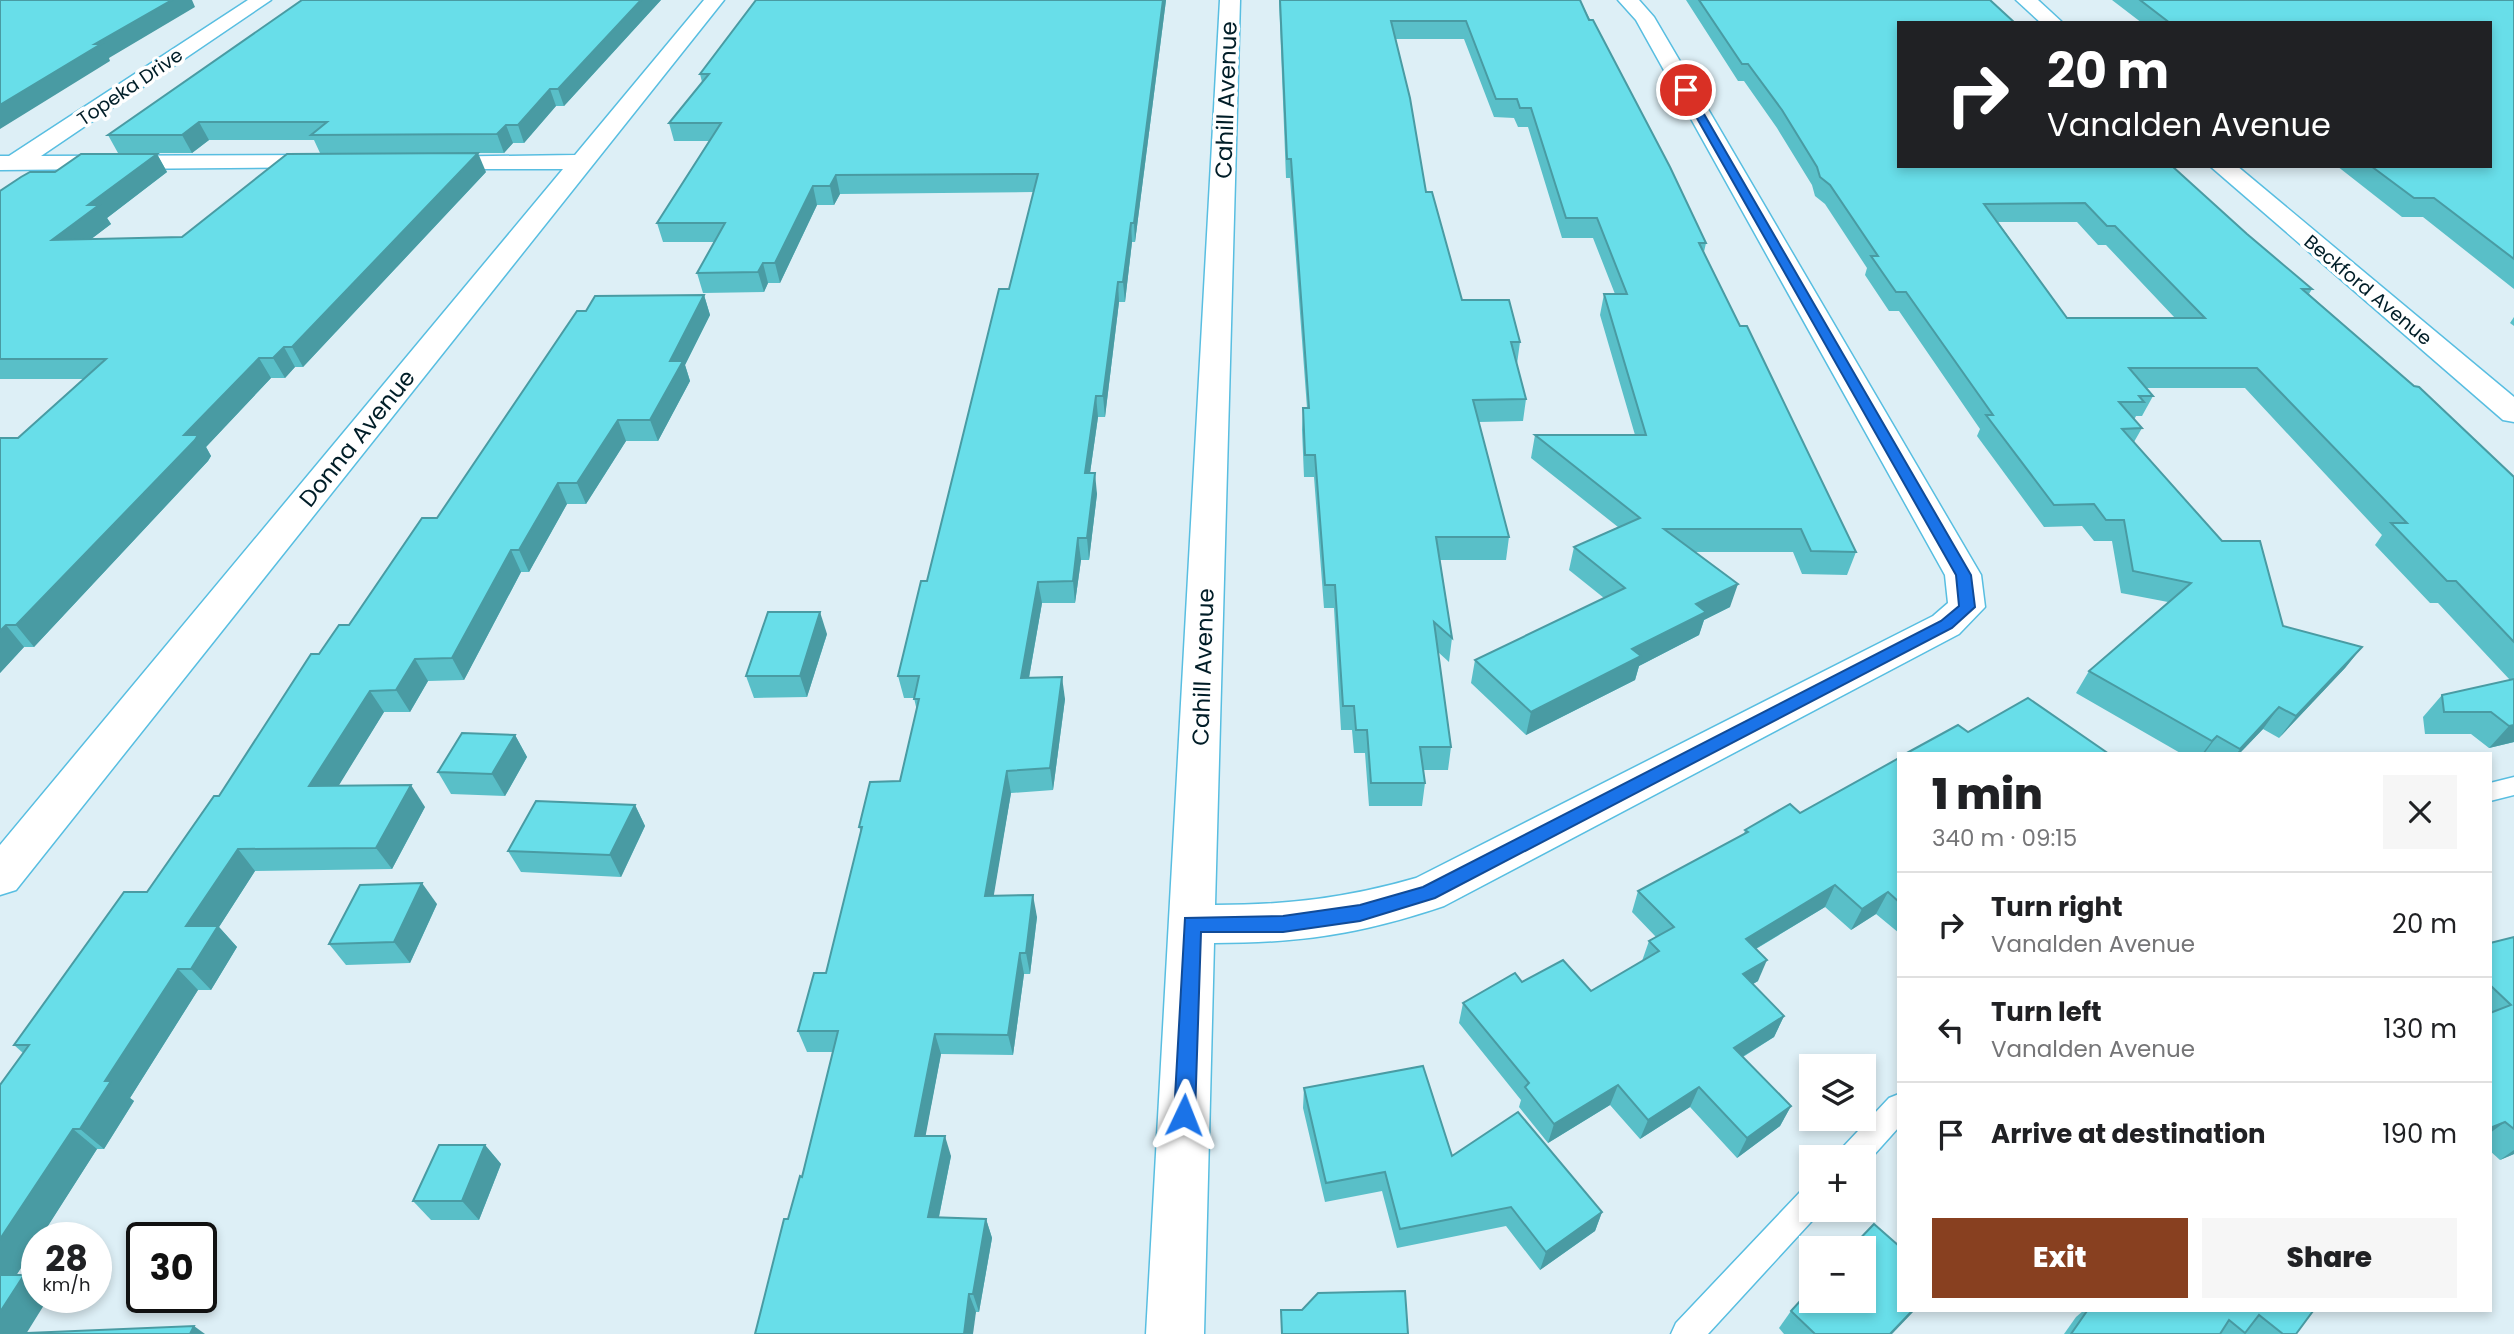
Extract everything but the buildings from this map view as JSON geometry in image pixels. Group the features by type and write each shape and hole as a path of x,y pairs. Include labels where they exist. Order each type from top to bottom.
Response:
{"street":[{"name":"Topeka Drive","path":"5,166 261,0"},
{"name":"Donna Avenue","path":"0,877 714,0"},
{"name":"Cahill Avenue","path":"1175,1334 1230,0"},
{"path":"1192,924 1283,924 1360,913 1428,893 1947,625 1967,607 1964,575 1644,17 1628,0"},
{"path":"2026,0 2051,21"},
{"path":"5,166 349,162"},
{"path":"404,162 582,162"},
{"name":"Beckford Avenue","path":"2224,168 2514,413"}],"lane":[{"path":"2492,792 2514,786"},
{"path":"1864,1145 1897,1109"},
{"path":"1687,1334 1799,1214"}],"route":[{"path":"1184,1115 1192,924 1283,924 1360,913 1428,893 1947,625 1967,607 1964,575 1686,90"}]}
